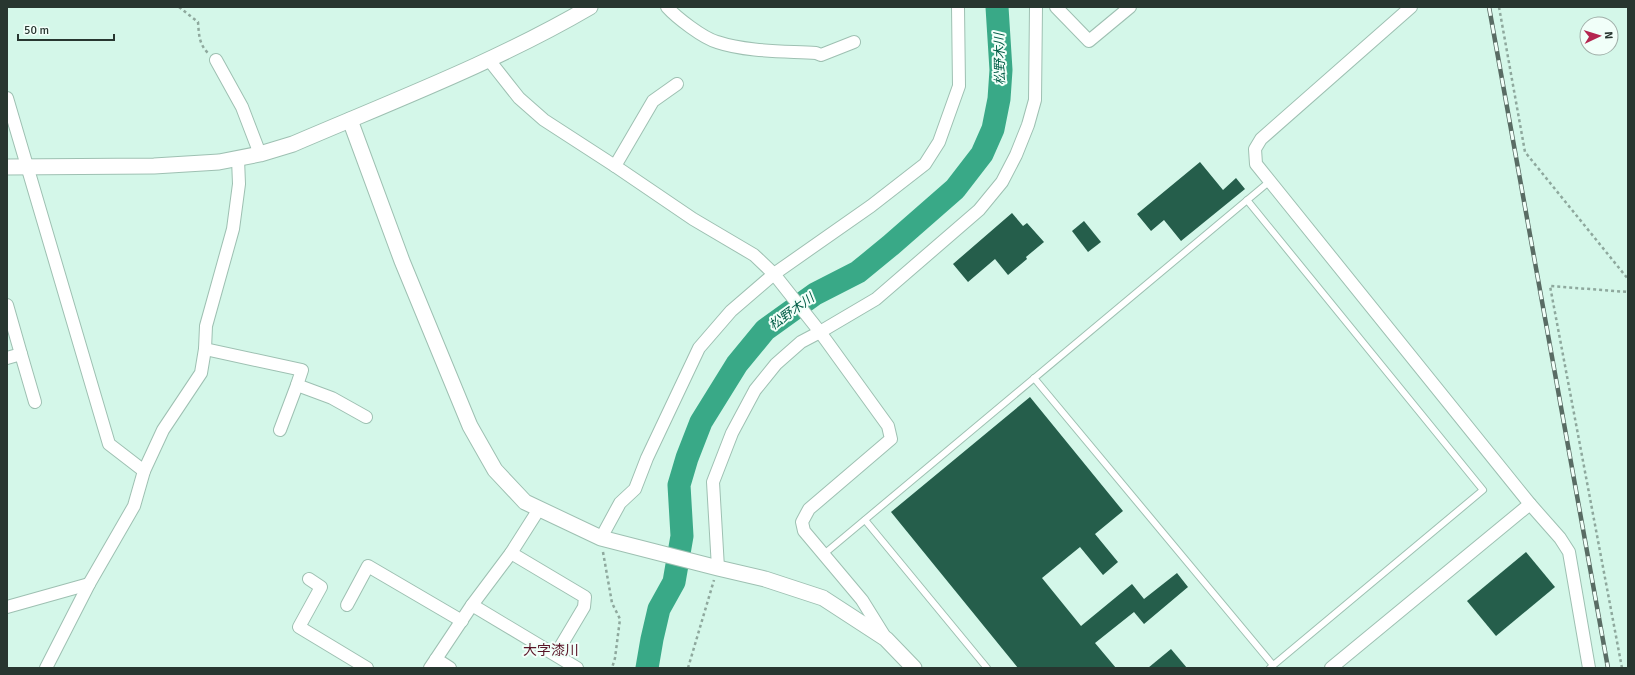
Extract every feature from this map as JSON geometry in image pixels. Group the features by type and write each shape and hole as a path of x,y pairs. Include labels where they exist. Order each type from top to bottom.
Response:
{"street":[{"path":"7,167 154,166 218,162 260,154 292,144 489,60 553,28 590,7"},
{"path":"666,7 680,20 716,42 755,49 816,53 821,55 854,42"},
{"path":"607,540 620,503 635,489 647,458 699,348 731,311 774,274 871,206 925,164 939,142 959,86 960,17 958,7"},
{"path":"715,567 713,482 732,432 755,390 776,364 800,342 876,299 979,210 1002,182 1016,155 1028,125 1035,100 1036,7"},
{"path":"1056,7 1089,41 1130,7"},
{"path":"1406,9 1261,139 1255,149 1256,164 1530,504 1560,538 1568,552 1590,668"},
{"path":"216,60 242,107 260,154"},
{"path":"489,60 519,98 544,120 693,219 754,255 774,274 820,332 888,426 891,439 809,509 802,522 804,531 862,600 886,639 914,668"},
{"path":"615,166 653,101 677,84"},
{"path":"7,98 109,444 144,471"},
{"path":"350,120 402,260 470,426 495,470 525,502 607,540 765,578 823,598 886,639"},
{"path":"46,668 89,584 134,506 144,471 163,430 201,373 206,326 233,229 239,184 238,159"},
{"path":"7,305 35,402"},
{"path":"204,349 302,370 280,430"},
{"path":"7,358 21,354"},
{"path":"297,385 332,398 366,416"},
{"path":"1331,668 1530,504"},
{"path":"450,668 433,664 472,605 511,553 540,509"},
{"path":"511,553 585,597 584,607 556,654"},
{"path":"347,604 368,566 462,621"},
{"path":"309,579 321,587 299,627 367,668"},
{"path":"7,607 89,584"},
{"path":"472,605 556,654 577,668"}],"lane":[{"path":"824,554 1270,181"},
{"path":"1034,378 1272,667 1482,490 1247,200"},
{"path":"865,520 987,668"}],"path":[{"path":"179,7 198,22 201,45 216,60"},
{"path":"1499,7 1525,152 1628,279"},
{"path":"1622,668 1550,286 1628,292"},
{"path":"607,540 612,603 620,619 615,658 612,668"},
{"path":"688,668 715,567"}],"building":[{"path":"1200,162 1223,190 1236,178 1245,189 1181,241 1164,220 1151,231 1137,214"},
{"path":"1012,213 1023,226 1027,223 1044,242 1008,275 995,259 968,282 953,264"},
{"path":"1084,221 1101,242 1088,252 1072,231"},
{"path":"1030,397 1123,511 1095,534 1118,562 1103,575 1080,547 1042,578 1081,626 1132,584 1144,599 1177,573 1188,587 1144,624 1134,612 1095,643 1116,668 1018,668 891,512"},
{"path":"1526,552 1555,587 1496,636 1467,601"},
{"path":"1171,649 1187,668 1148,668"}],"waterway":[{"name":"松野木川","path":"647,668 659,609 674,582 682,536 679,485 687,458 701,422 737,364 765,330 815,294 858,272 955,189 982,154 993,129 999,99 1001,70 997,7"}],"railway":[{"path":"1489,7 1608,668"}],"district":[{"name":"大字漆川","path":"551,650"}]}
